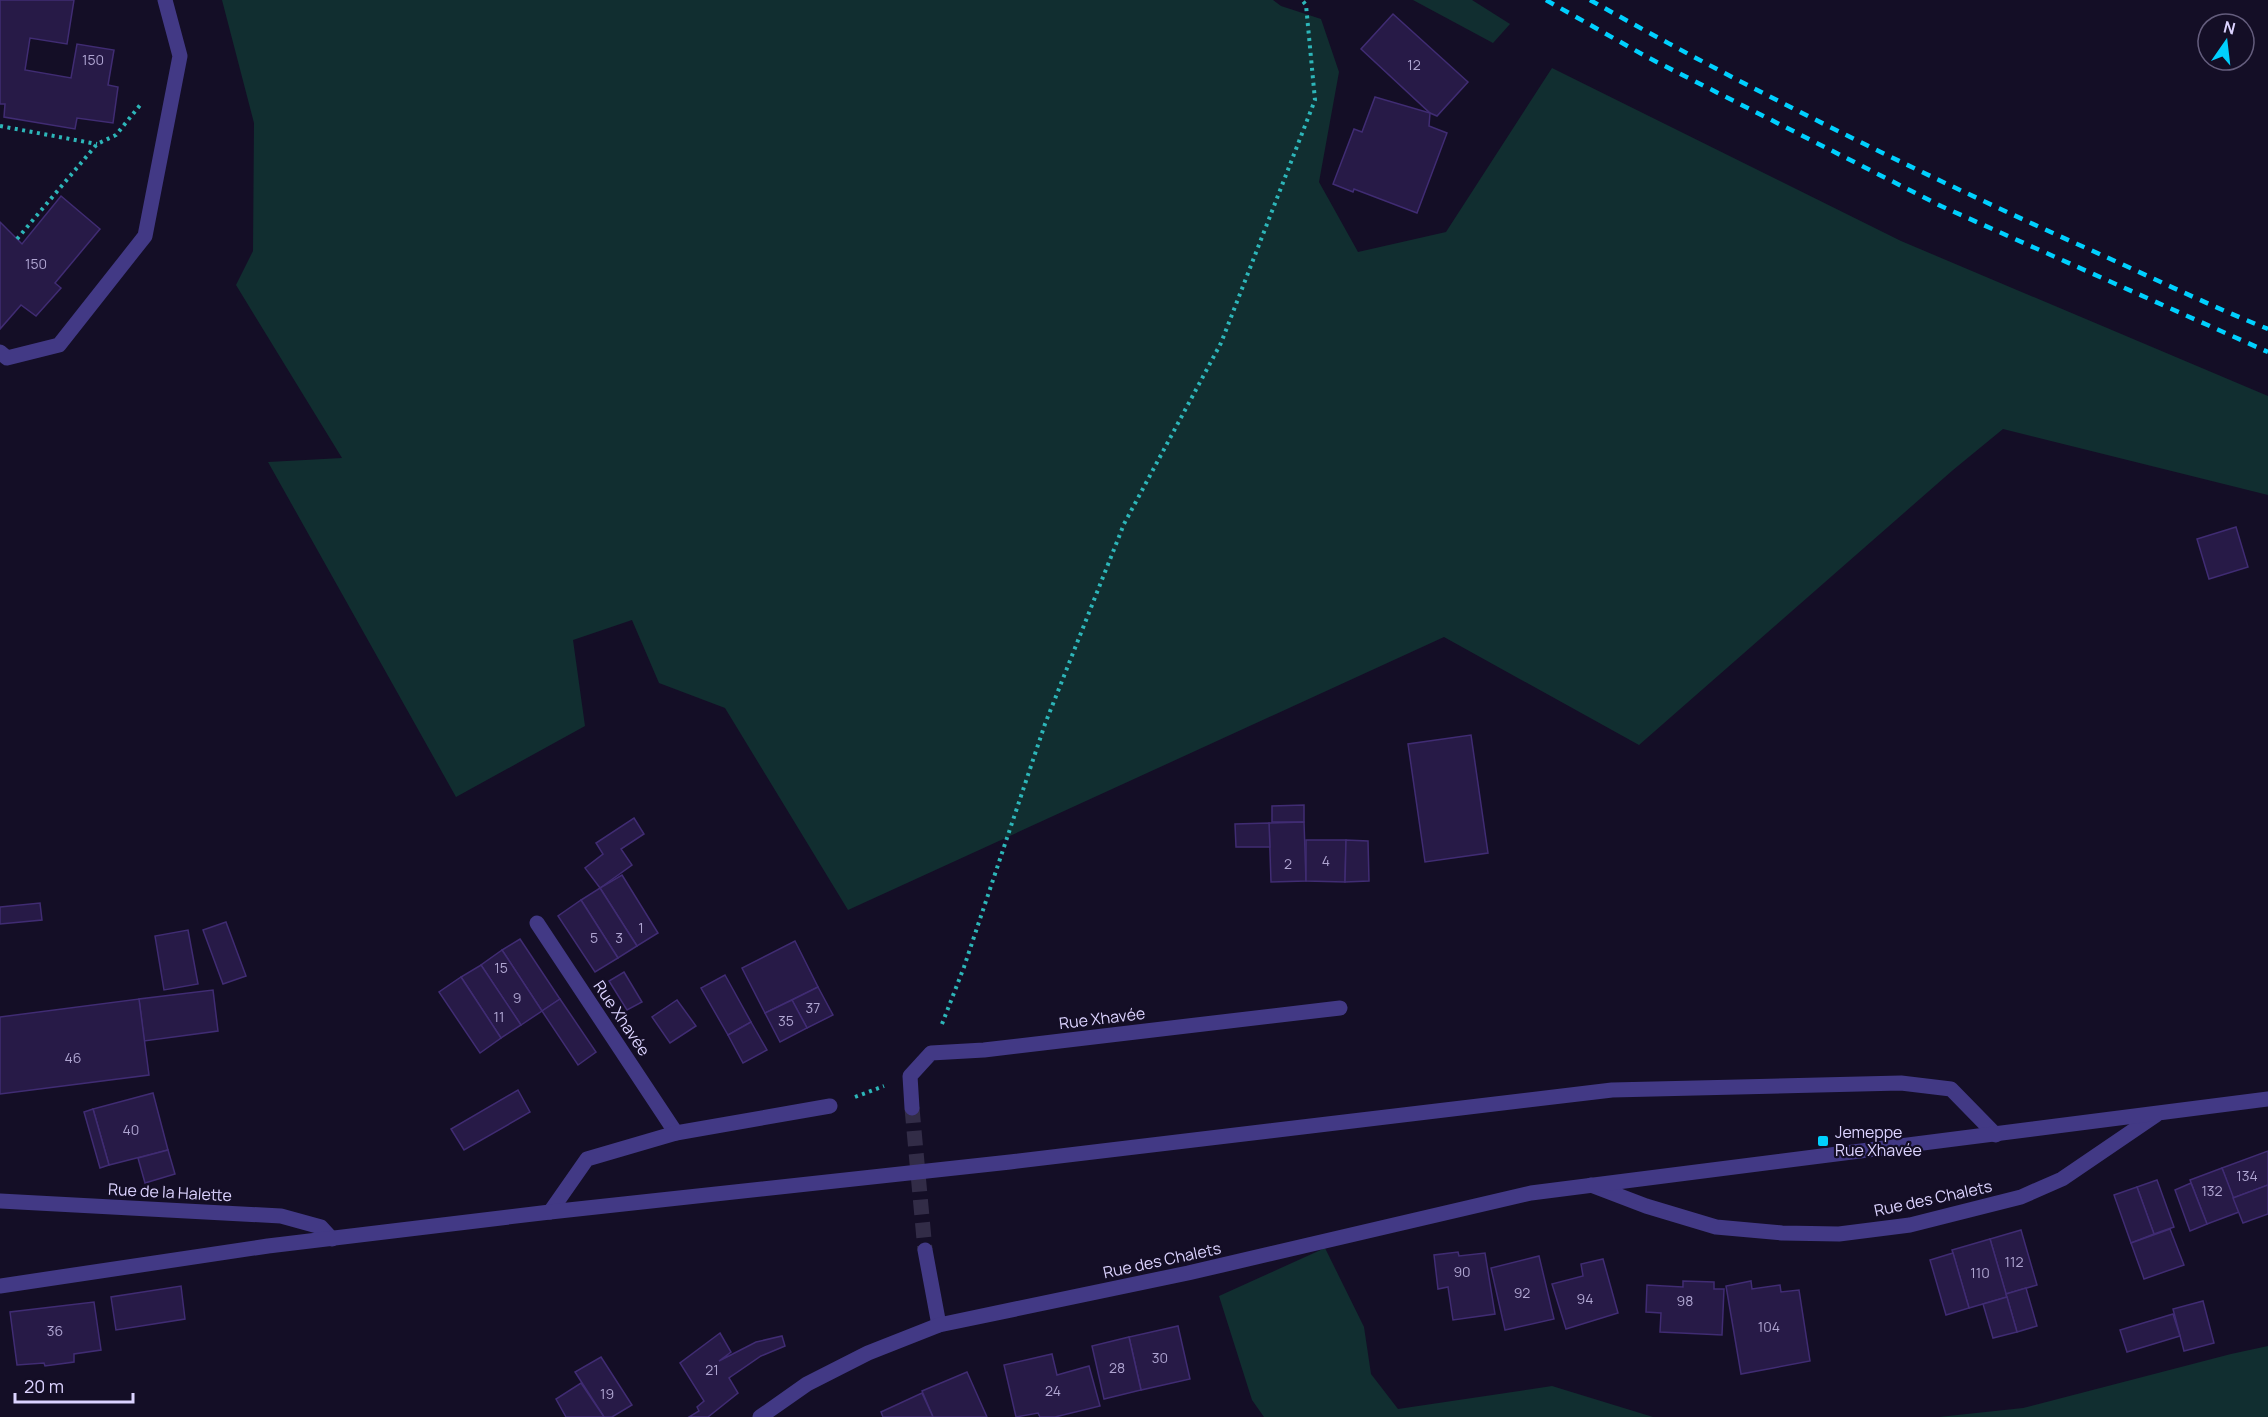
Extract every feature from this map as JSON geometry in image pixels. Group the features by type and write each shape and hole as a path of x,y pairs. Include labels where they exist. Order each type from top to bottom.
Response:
{"street":[{"path":"0,352 7,358 59,345 145,236 180,56 165,0"},
{"name":"Rue Xhavée","path":"537,923 676,1133"},
{"name":"Rue Xhavée","path":"931,1053 984,1050 1340,1008"},
{"path":"912,1108 910,1076 931,1053"},
{"path":"0,1286 268,1246 550,1212 1022,1161 1612,1090 1901,1083 1951,1089 1996,1135"},
{"name":"Rue des Chalets","path":"760,1417 807,1384 868,1353 939,1325 1188,1273 1473,1205 1589,1184 2268,1100"},
{"path":"550,1212 587,1159 676,1133 830,1106"},
{"name":"Rue des Chalets","path":"1589,1184 1646,1206 1716,1227 1782,1233 1839,1234 1910,1225 2021,1197 2062,1179 2159,1114"},
{"name":"Rue de la Halette","path":"0,1201 280,1216 321,1227 332,1239"},
{"path":"925,1250 939,1325"}],"path":[{"path":"931,1053 963,967 1045,724 1120,536 1221,342 1315,100 1306,5 1302,0"},
{"path":"17,239 97,144 116,135 144,100"},
{"path":"0,126 97,144"},
{"path":"830,1106 910,1076"}],"green space":[{"path":"222,0 1273,0 1281,6 1321,19 1339,72 1319,182 1358,252 1446,232 1552,68 1901,241 2268,396 2268,495 2003,429 1953,470 1639,745 1444,637 848,910 725,708 659,683 632,620 573,640 585,726 456,797 268,462 342,458 236,285 253,251 254,123"},
{"path":"1413,0 1472,0 1510,24 1493,43"},
{"path":"1325,1248 1364,1327 1371,1374 1398,1409 1552,1386 1653,1417 1264,1417 1252,1400 1219,1296"},
{"path":"2268,1346 2268,1417 1939,1417 2023,1408"}],"building":[{"path":"0,0 74,0 67,44 30,38 25,70 71,78 77,44 114,50 108,85 118,87 113,123 77,118 75,129 4,117 5,104 0,104"},
{"path":"1393,14 1468,82 1437,116 1430,113 1361,49"},
{"path":"1375,97 1430,113 1429,126 1447,133 1417,213 1354,189 1353,192 1333,184 1354,129 1362,132"},
{"path":"61,196 100,229 55,283 61,288 36,316 21,305 0,329 0,222 22,244"},
{"path":"2236,527 2248,567 2209,579 2197,539"},
{"path":"1471,735 1488,853 1425,862 1408,744"},
{"path":"1304,805 1304,822 1272,822 1272,806"},
{"path":"634,818 644,834 621,849 632,865 600,888 585,868 603,854 596,843"},
{"path":"1304,822 1306,881 1271,882 1269,823"},
{"path":"1269,823 1270,847 1236,847 1235,824"},
{"path":"1306,840 1346,840 1345,882 1306,881"},
{"path":"1346,840 1368,841 1369,881 1345,882"},
{"path":"622,875 658,933 637,946 600,888"},
{"path":"600,888 637,946 618,958 581,900"},
{"path":"581,900 618,958 595,972 558,916"},
{"path":"40,903 42,920 0,924 0,907"},
{"path":"226,922 246,976 223,984 203,930"},
{"path":"188,930 198,984 164,990 155,936"},
{"path":"520,939 560,999 542,1011 502,950"},
{"path":"795,941 818,987 765,1013 742,968"},
{"path":"502,950 542,1011 521,1025 481,965"},
{"path":"481,965 521,1025 501,1038 461,977"},
{"path":"624,972 642,1002 627,1010 609,981"},
{"path":"725,975 751,1022 728,1035 701,988"},
{"path":"461,977 501,1038 480,1053 439,992"},
{"path":"818,987 833,1015 807,1028 792,1000"},
{"path":"213,990 218,1031 144,1041 139,999"},
{"path":"139,999 149,1075 0,1094 0,1017"},
{"path":"560,999 596,1052 578,1065 542,1011"},
{"path":"677,1000 696,1026 670,1043 652,1017"},
{"path":"792,1000 807,1028 780,1042 765,1013"},
{"path":"751,1022 767,1050 743,1063 728,1035"},
{"path":"518,1090 530,1112 464,1150 451,1129"},
{"path":"153,1093 168,1150 109,1165 93,1109"},
{"path":"93,1109 109,1165 100,1168 84,1112"},
{"path":"168,1150 175,1174 145,1183 138,1158"},
{"path":"2268,1151 2268,1185 2233,1198 2222,1168"},
{"path":"2222,1168 2239,1212 2207,1224 2190,1180"},
{"path":"2157,1180 2174,1227 2154,1234 2137,1187"},
{"path":"2191,1183 2207,1224 2190,1231 2175,1190"},
{"path":"2268,1185 2268,1214 2243,1223 2233,1198"},
{"path":"2137,1187 2154,1234 2131,1243 2114,1195"},
{"path":"2170,1229 2184,1265 2144,1279 2131,1243"},
{"path":"2021,1230 2037,1285 2006,1294 1990,1239"},
{"path":"1990,1239 2007,1297 1969,1308 1952,1250"},
{"path":"1458,1252 1459,1256 1485,1253 1495,1314 1453,1320 1448,1287 1438,1289 1434,1255"},
{"path":"1953,1253 1969,1308 1946,1315 1930,1260"},
{"path":"1539,1256 1554,1319 1505,1330 1491,1268"},
{"path":"1603,1259 1618,1313 1566,1329 1552,1284 1583,1276 1581,1264"},
{"path":"1683,1281 1714,1282 1714,1289 1724,1289 1722,1335 1660,1332 1661,1313 1646,1312 1647,1285 1683,1287"},
{"path":"1751,1281 1752,1289 1780,1285 1781,1292 1799,1290 1810,1361 1741,1374 1726,1286"},
{"path":"181,1286 185,1319 116,1330 111,1297"},
{"path":"2026,1288 2037,1326 2017,1332 2006,1294"},
{"path":"2007,1297 2017,1332 1993,1338 1983,1304"},
{"path":"2203,1301 2214,1343 2184,1351 2173,1309"},
{"path":"94,1302 101,1350 74,1354 74,1362 45,1366 44,1363 17,1365 10,1312"},
{"path":"2173,1314 2180,1336 2127,1352 2120,1330"},
{"path":"1178,1326 1190,1379 1141,1390 1129,1337"},
{"path":"720,1333 731,1352 719,1361 756,1342 782,1336 785,1346 761,1356 729,1378 738,1393 708,1417 689,1417 699,1411 697,1407 704,1401 680,1363"},
{"path":"1129,1337 1141,1390 1104,1399 1092,1346"},
{"path":"1052,1354 1057,1375 1089,1366 1100,1406 1055,1417 1040,1417 1038,1413 1016,1417 1004,1365"},
{"path":"601,1357 632,1405 612,1417 604,1417 575,1372"},
{"path":"967,1372 987,1417 933,1417 922,1391"},
{"path":"581,1383 604,1417 566,1417 556,1399"},
{"path":"922,1393 933,1417 883,1417 881,1412"}],"tunnel":[{"path":"912,1108 925,1250"}],"railway":[{"path":"1546,0 1647,57 1941,206 2268,352"},
{"path":"1590,0 1770,97 1953,187 2268,329"}],"place":[{"name":"Jemeppe Rue Xhavée","path":"1823,1141"}]}
